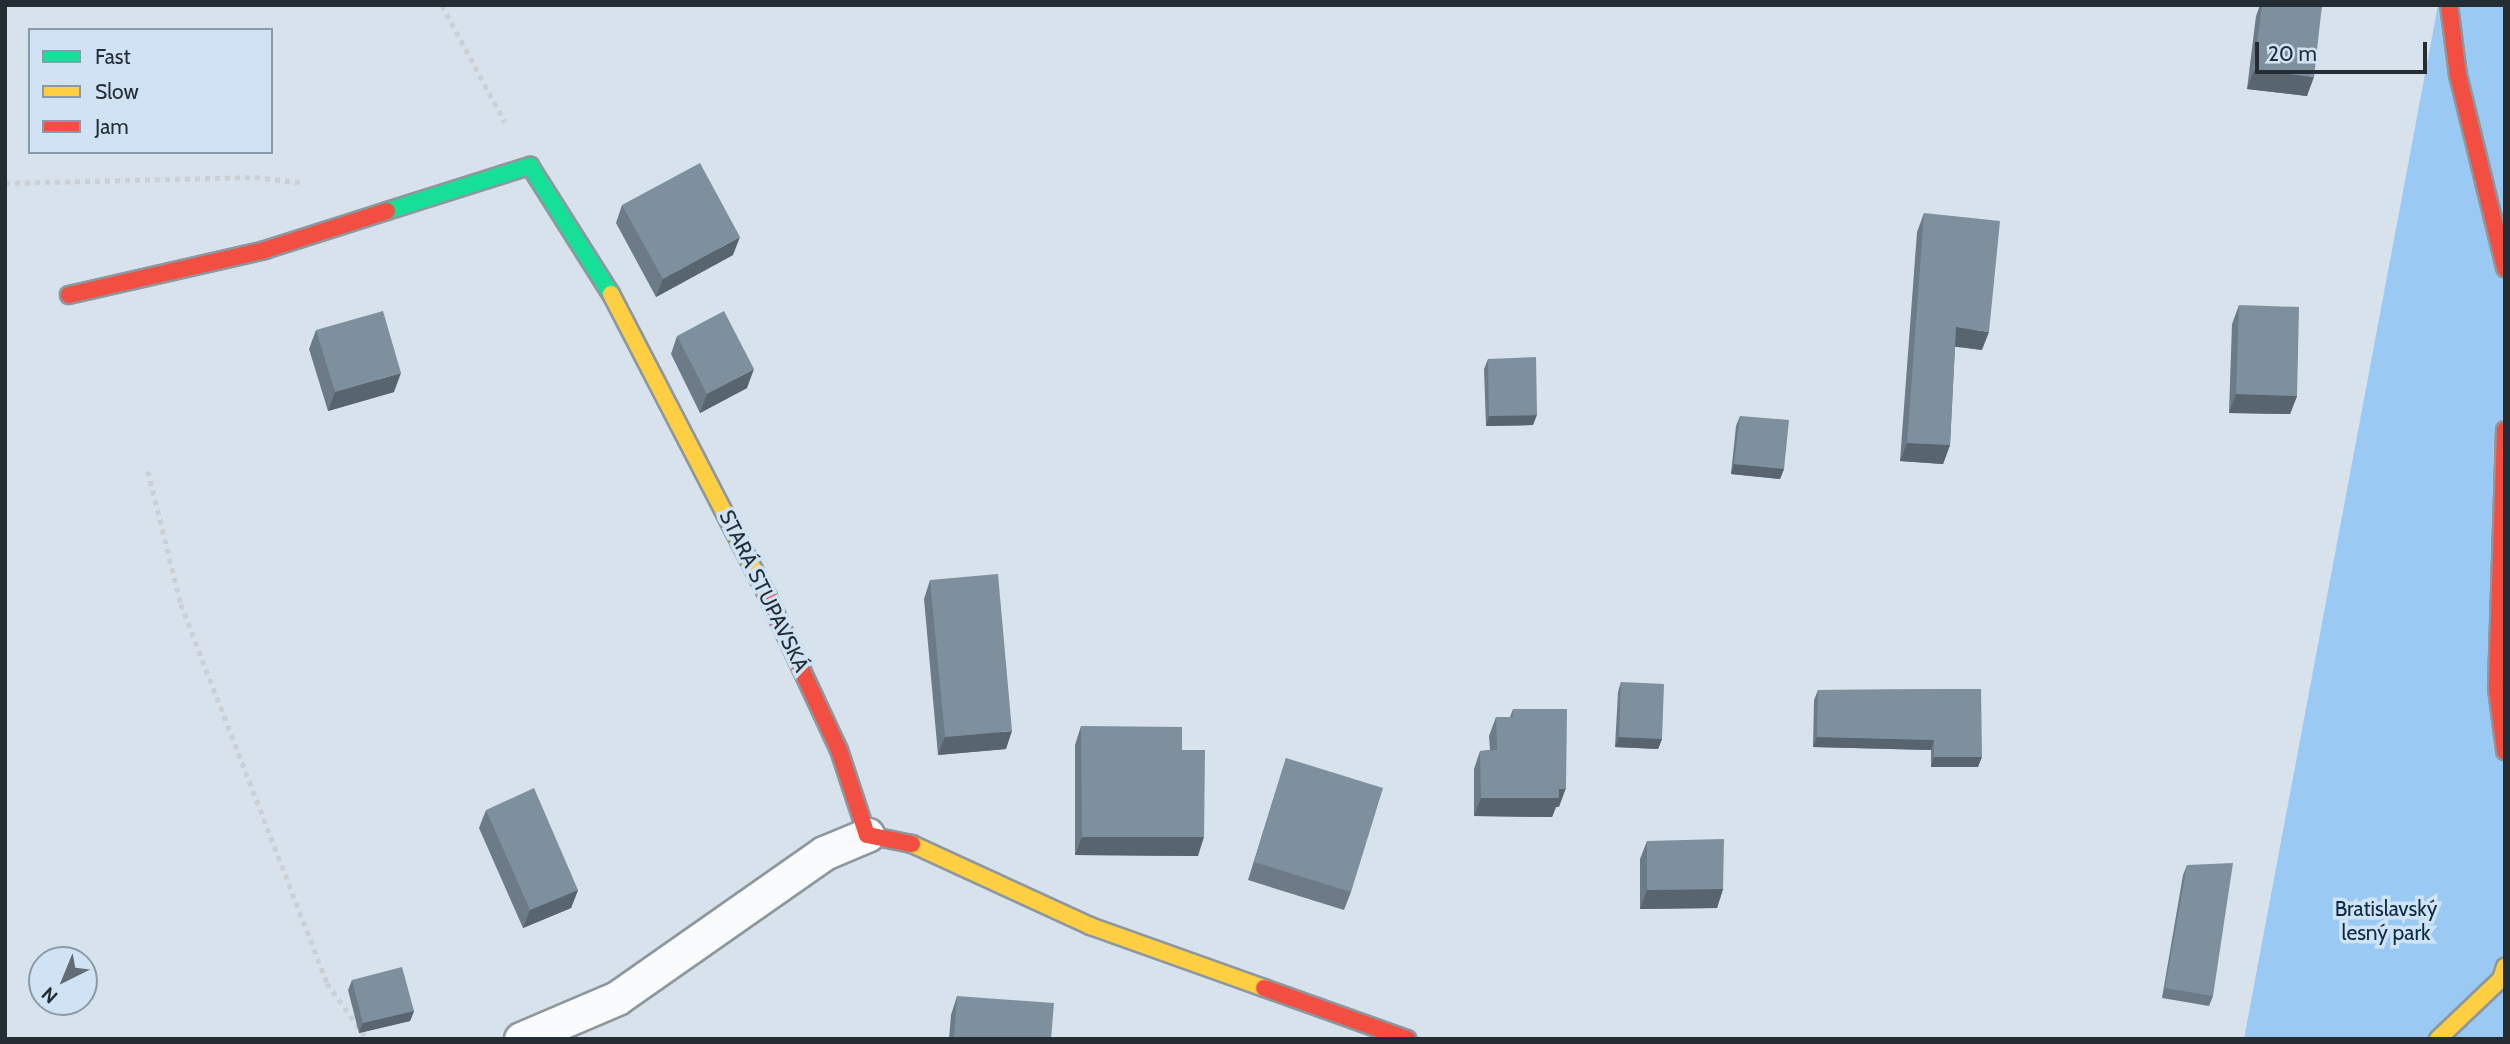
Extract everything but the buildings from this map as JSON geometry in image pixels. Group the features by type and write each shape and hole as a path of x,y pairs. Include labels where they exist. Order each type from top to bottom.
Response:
{"street":[{"path":"2449,5 2458,75 2505,268"},
{"path":"69,295 265,250 530,166"},
{"name":"STARÁ STUPAVSKÁ","path":"530,166 632,327 746,550 839,750 867,835"},
{"path":"2505,430 2497,689 2505,751"},
{"path":"867,835 908,842 1090,926 1407,1039"},
{"path":"2438,1039 2501,979 2505,967"}],"lane":[{"path":"521,1039 617,998 824,853 867,835"}],"path":[{"path":"442,5 530,166"},
{"path":"5,183 256,177 309,183"},
{"path":"148,471 181,604 327,983 368,1039"}],"green space":[{"name":"Bratislavský lesný park","path":"2438,5 2505,5 2505,1039 2244,1039"}],"traffic: fast":[{"path":"387,211 530,166 611,294"}],"traffic: slow":[{"path":"611,294 767,595"},
{"path":"912,844 1090,926 1264,988"},
{"path":"2438,1039 2501,979 2505,967"}],"traffic: jam":[{"path":"2449,5 2458,75 2505,268"},
{"path":"69,295 265,250 387,211"},
{"path":"2505,430 2497,689 2505,751"},
{"path":"767,595 839,750 867,835 912,844"},
{"path":"1264,988 1407,1039"}]}
